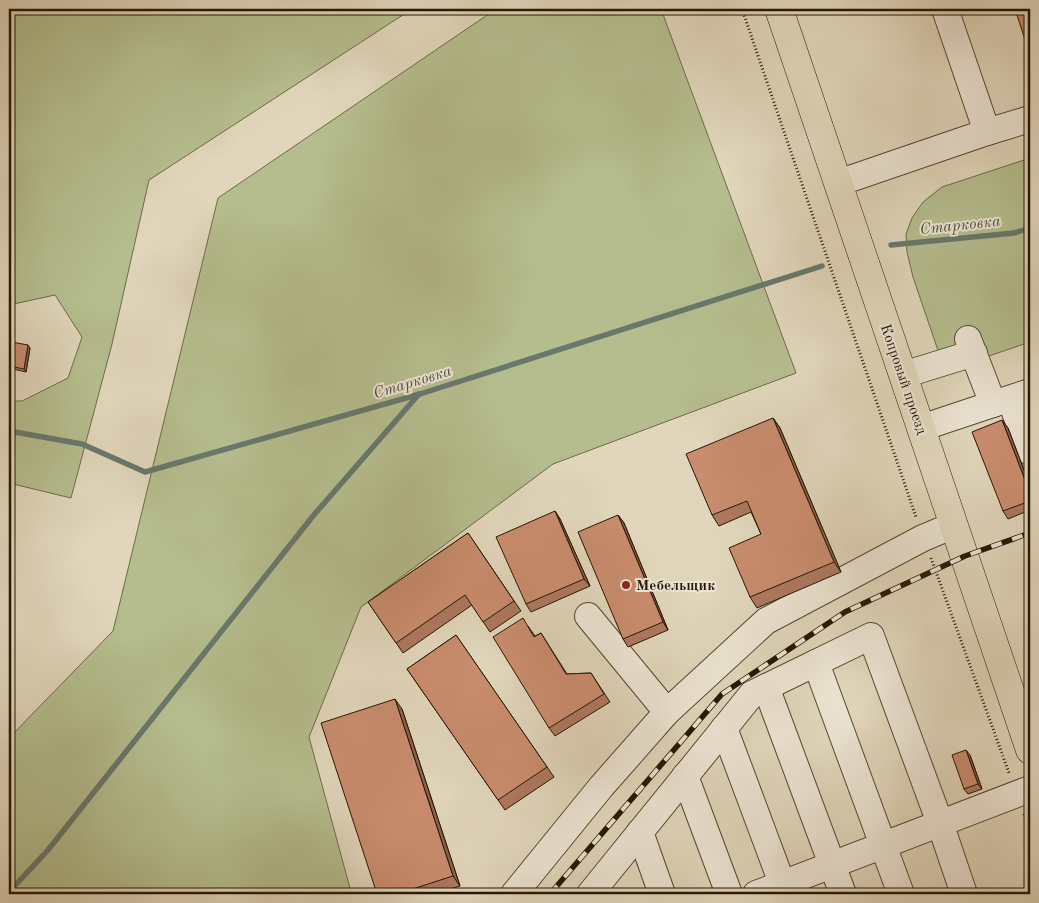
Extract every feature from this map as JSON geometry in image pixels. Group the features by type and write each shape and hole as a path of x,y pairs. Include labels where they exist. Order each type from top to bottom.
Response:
{"main road":[{"name":"Копровый проезд","path":"779,9 954,525 1026,720 1030,750"}],"lane":[{"path":"946,9 987,132"},
{"path":"838,183 1030,119"},
{"path":"903,375 971,346 1011,398 1030,452"},
{"path":"921,428 1011,398"},
{"path":"514,894 601,787 667,712 766,621 923,538 954,525"},
{"path":"588,616 667,712"},
{"path":"598,890 640,832 752,694 871,636 964,894"},
{"path":"816,663 901,894"},
{"path":"766,687 843,894"},
{"path":"724,728 784,889"},
{"path":"685,776 729,894"},
{"path":"756,894 784,889 832,865 1023,791"},
{"path":"640,832 662,894"}],"path":[{"path":"742,9 923,538 1023,791 1030,833"}],"green space":[{"path":"9,9 412,9 149,180 112,344 71,498 9,483 9,401 22,401 68,378 82,337 55,295 9,305"},
{"path":"496,9 661,9 796,373 553,464 361,607 309,737 351,892 347,894 9,894 9,738 113,631 218,198"},
{"path":"1030,158 1030,342 945,371 913,277 907,252 906,234 912,218 923,202 942,187"}],"building":[{"path":"1015,9 1030,9 1030,55"},
{"path":"12,342 28,345 24,369 9,366"},
{"path":"773,418 834,562 750,597 729,548 761,534 747,501 712,515 686,454"},
{"path":"1002,420 1030,493 1030,501 1003,511 972,432"},
{"path":"555,511 584,579 526,604 496,537"},
{"name":"Мебельщик","path":"618,515 663,622 623,639 578,532"},
{"path":"468,533 514,601 483,622 465,595 396,643 368,602"},
{"path":"523,618 534,637 541,633 566,674 591,673 604,694 549,728 493,637"},
{"path":"456,635 547,767 498,800 407,669"},
{"path":"395,699 453,876 397,894 377,894 321,723"},
{"path":"966,750 978,784 964,789 952,755"}],"waterway":[{"name":"Старковка","path":"891,245 1014,233 1030,228"},
{"name":"Старковка","path":"9,431 82,444 145,472 420,394 822,266"},
{"path":"9,892 48,850 313,516 419,394"}],"railway":[{"path":"550,894 722,694 845,612 965,556 1030,533"}],"place":[{"name":"Мебельщик","path":"626,585"}]}
